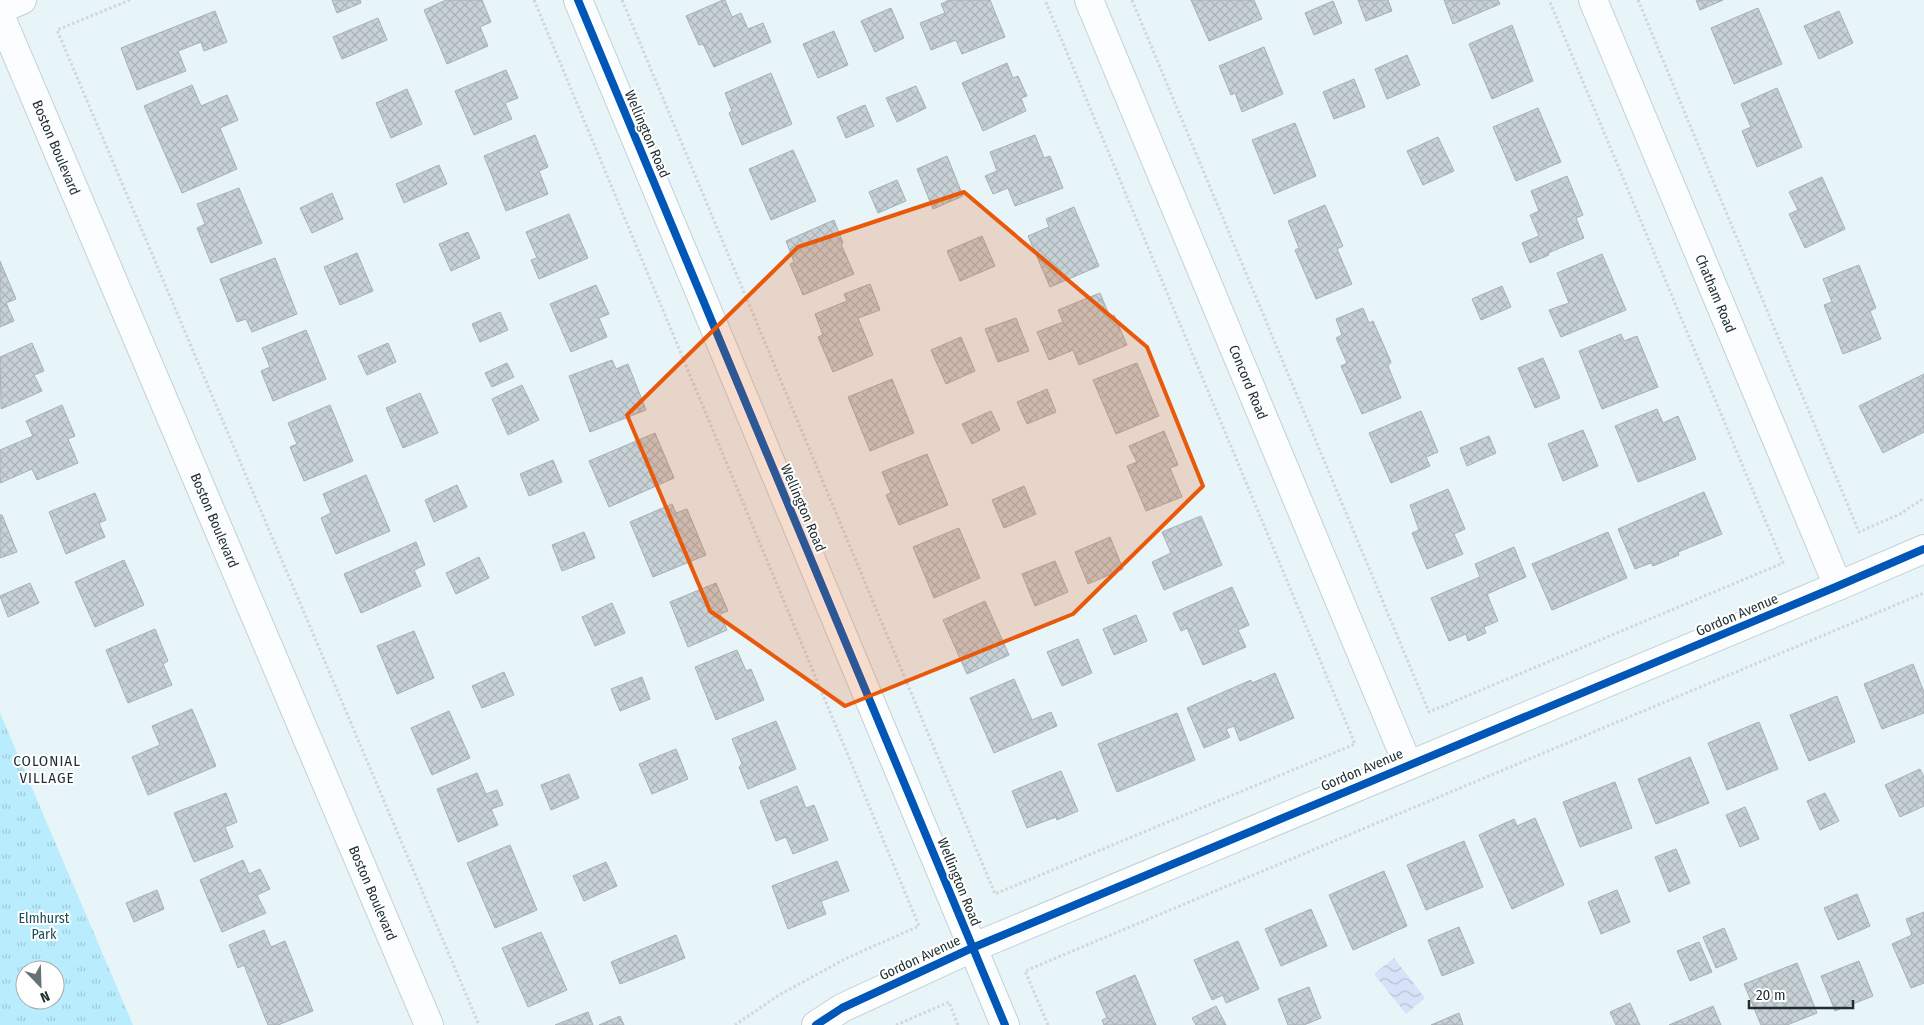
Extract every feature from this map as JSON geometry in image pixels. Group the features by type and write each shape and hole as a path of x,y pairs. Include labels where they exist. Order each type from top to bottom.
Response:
{"street":[{"path":"0,10 22,0"},
{"name":"Wellington Road","path":"578,0 1005,1025"},
{"name":"Concord Road","path":"1089,0 1408,765"},
{"name":"Chatham Road","path":"1593,0 1838,586"},
{"name":"Boston Boulevard","path":"0,15 429,1025"},
{"name":"Gordon Avenue","path":"816,1025 842,1008 972,948 1924,549"}],"path":[{"path":"130,0 57,30 479,1025"},
{"path":"534,0 919,926 847,958 779,995 735,1025"},
{"path":"622,0 995,894 1355,744 1045,0"},
{"path":"1132,0 1429,712 1783,563 1548,0"},
{"path":"1638,0 1859,532 1900,514 1924,498"},
{"path":"1048,1025 1025,971 1924,593"},
{"path":"896,1025 949,1002 958,1025"}],"highlighted area":[{"path":"964,192 1147,347 1203,486 1073,614 845,706 710,611 627,415 798,247"}],"green space":[{"name":"Elmhurst Park","path":"0,713 133,1025 0,1025"}],"water":[{"path":"1394,958 1425,998 1406,1014 1374,974"}],"building":[{"path":"332,0 360,0 361,3 337,13"},
{"path":"446,0 482,0 491,22 480,27 488,46 447,64 424,10"},
{"path":"725,0 732,17 741,13 748,29 763,23 771,42 714,67 703,44 699,45 686,16"},
{"path":"949,0 990,0 1005,37 962,54 956,40 931,50 920,23 945,13 941,4"},
{"path":"1191,0 1254,0 1262,19 1209,41"},
{"path":"1358,0 1388,0 1392,11 1366,21"},
{"path":"1444,0 1498,0 1500,4 1453,24"},
{"path":"1696,0 1723,0 1700,10"},
{"path":"1333,1 1342,23 1314,35 1305,13"},
{"path":"891,8 904,38 875,52 861,21"},
{"path":"1758,8 1782,64 1734,84 1711,28"},
{"path":"215,11 227,42 204,51 201,42 178,51 186,71 137,90 121,48"},
{"path":"1839,11 1853,43 1819,59 1804,26"},
{"path":"378,18 387,40 342,59 333,37"},
{"path":"1512,25 1533,81 1492,99 1469,44"},
{"path":"834,31 848,65 818,78 803,44"},
{"path":"1264,47 1283,94 1242,112 1235,93 1231,95 1219,66"},
{"path":"1407,55 1420,85 1387,99 1375,69"},
{"path":"1007,63 1013,78 1018,76 1027,96 1021,98 1026,111 983,131 962,83"},
{"path":"506,70 518,98 505,103 512,119 474,135 455,91"},
{"path":"771,73 792,124 742,145 729,113 732,111 725,93"},
{"path":"1354,79 1365,107 1334,119 1323,92"},
{"path":"192,85 201,106 227,95 238,120 220,128 237,169 182,193 144,106"},
{"path":"916,86 926,108 897,122 886,98"},
{"path":"1777,88 1802,147 1757,167 1742,131 1751,127 1741,104"},
{"path":"407,89 422,124 391,138 376,103"},
{"path":"865,105 874,126 846,138 837,117"},
{"path":"1538,108 1561,162 1516,181 1493,127"},
{"path":"1295,123 1316,176 1274,194 1252,140"},
{"path":"535,135 548,167 539,171 548,194 506,211 484,156"},
{"path":"1035,135 1044,158 1050,156 1063,188 1015,206 1008,188 993,194 985,176 997,171 990,152"},
{"path":"1438,137 1454,171 1423,185 1407,151"},
{"path":"793,150 816,201 771,220 749,169"},
{"path":"947,156 963,196 933,209 917,169"},
{"path":"439,165 447,184 404,203 396,184"},
{"path":"1567,176 1583,215 1576,218 1584,238 1548,253 1549,255 1530,263 1522,243 1539,236 1530,215 1539,211 1531,191"},
{"path":"1822,177 1845,229 1805,248 1789,214 1798,210 1789,192"},
{"path":"897,180 906,201 878,213 869,192"},
{"path":"239,188 262,243 211,263 197,228 205,224 197,204"},
{"path":"332,193 343,219 312,233 300,208"},
{"path":"1325,205 1343,246 1337,249 1352,284 1316,299 1295,250 1299,248 1288,221"},
{"path":"1074,207 1099,266 1050,287 1028,236 1049,227 1046,219"},
{"path":"569,214 588,258 539,279 531,260 537,258 526,232"},
{"path":"834,220 843,243 841,244 854,274 803,295 790,264 794,262 786,241"},
{"path":"468,232 480,258 451,271 439,244"},
{"path":"982,236 995,266 960,281 947,251"},
{"path":"357,253 373,291 340,305 324,267"},
{"path":"1602,254 1626,310 1561,337 1549,310 1569,303 1557,273"},
{"path":"275,258 297,314 252,332 246,319 237,322 220,279"},
{"path":"0,261 16,299 6,303 14,321 0,327"},
{"path":"1859,265 1876,308 1870,311 1881,339 1843,354 1824,305 1832,302 1823,279"},
{"path":"870,284 880,310 858,318 873,355 833,372 818,337 823,335 815,314 847,301 844,294"},
{"path":"596,285 609,314 599,318 607,337 571,352 550,304"},
{"path":"1502,286 1511,307 1481,320 1472,299"},
{"path":"1100,293 1110,317 1114,315 1127,345 1079,365 1073,350 1049,360 1037,332 1063,322 1058,310"},
{"path":"1363,308 1369,323 1373,321 1391,362 1388,366 1401,398 1362,414 1341,366 1347,363 1336,338 1342,335 1336,319"},
{"path":"500,312 508,330 480,342 472,324"},
{"path":"1016,318 1029,351 998,362 985,329"},
{"path":"306,330 326,379 273,401 261,371 270,367 262,348"},
{"path":"1621,334 1624,341 1637,336 1658,387 1602,409 1579,351"},
{"path":"961,337 975,371 946,384 931,350"},
{"path":"32,343 44,371 34,375 42,391 1,409 0,357"},
{"path":"388,343 396,362 367,375 358,356"},
{"path":"1543,358 1560,398 1535,408 1518,368"},
{"path":"612,360 616,369 628,364 646,410 590,432 569,376"},
{"path":"507,363 514,377 492,387 485,373"},
{"path":"1137,363 1159,416 1116,434 1093,380"},
{"path":"1924,374 1924,432 1883,453 1859,406"},
{"path":"892,379 914,433 870,451 848,397"},
{"path":"522,385 539,420 508,435 492,399"},
{"path":"1047,389 1056,412 1027,424 1017,402"},
{"path":"420,393 438,433 403,448 386,408"},
{"path":"62,405 75,436 68,439 78,463 37,480 32,469 0,483 0,450 33,436 26,421"},
{"path":"330,405 353,461 304,481 290,447 297,444 288,423"},
{"path":"1657,409 1663,423 1678,416 1696,459 1638,482 1615,426"},
{"path":"991,411 1000,430 972,444 962,424"},
{"path":"1421,411 1438,452 1426,457 1430,466 1391,483 1369,433"},
{"path":"1583,430 1598,466 1563,481 1548,444"},
{"path":"1164,431 1178,465 1170,468 1182,497 1146,511 1127,466 1137,462 1129,446"},
{"path":"655,433 674,478 609,507 589,461"},
{"path":"1489,436 1496,453 1467,466 1460,448"},
{"path":"927,454 948,505 899,525 886,495 891,493 882,472"},
{"path":"553,460 562,482 529,496 520,474"},
{"path":"366,475 390,531 336,554 321,518 331,513 323,494"},
{"path":"457,485 467,507 434,522 425,500"},
{"path":"1024,486 1036,514 1004,528 992,500"},
{"path":"1448,489 1465,529 1454,534 1463,554 1427,569 1412,533 1419,530 1410,505"},
{"path":"1704,492 1722,534 1678,552 1679,555 1653,566 1651,563 1635,569 1618,529"},
{"path":"95,493 106,520 99,523 105,537 66,554 49,512"},
{"path":"672,504 676,513 687,509 706,555 653,577 630,522"},
{"path":"0,515 2,515 17,552 0,558"},
{"path":"1201,516 1222,565 1164,590 1152,562 1171,553 1162,532"},
{"path":"959,528 980,578 934,598 913,547"},
{"path":"584,532 595,558 562,571 552,545"},
{"path":"1608,532 1627,578 1552,610 1532,564"},
{"path":"1110,537 1123,569 1088,584 1075,552"},
{"path":"416,542 425,565 414,570 421,586 361,613 344,574"},
{"path":"1514,547 1526,577 1487,594 1498,621 1484,627 1486,633 1468,641 1466,634 1449,641 1431,598 1480,577 1475,564"},
{"path":"479,557 489,578 456,594 446,573"},
{"path":"124,560 144,605 95,627 75,582"},
{"path":"1055,561 1068,592 1035,606 1022,574"},
{"path":"30,583 39,603 8,617 0,596"},
{"path":"716,583 728,611 720,614 727,630 688,647 670,602"},
{"path":"1232,587 1249,625 1238,630 1246,647 1203,665 1187,628 1181,631 1173,613"},
{"path":"985,601 1009,655 967,674 943,620"},
{"path":"612,603 625,633 595,646 582,617"},
{"path":"1136,615 1147,641 1114,655 1103,629"},
{"path":"155,629 168,661 163,664 172,685 128,703 106,650"},
{"path":"414,631 434,678 397,694 377,646"},
{"path":"1078,639 1092,673 1062,686 1047,652"},
{"path":"737,650 746,671 751,669 764,700 716,720 695,667"},
{"path":"1913,664 1924,692 1924,713 1882,729 1864,684"},
{"path":"504,672 514,695 482,708 472,686"},
{"path":"1275,673 1294,718 1240,741 1234,726 1226,729 1230,737 1204,748 1187,708 1251,680 1252,683"},
{"path":"642,677 650,699 620,711 611,689"},
{"path":"1014,679 1032,720 1051,712 1057,726 994,753 970,698"},
{"path":"1837,696 1855,742 1809,761 1790,715"},
{"path":"192,709 216,766 148,795 132,757 160,745 152,726"},
{"path":"449,711 470,758 432,775 411,728"},
{"path":"1177,713 1195,760 1117,792 1098,744"},
{"path":"776,721 796,769 748,789 739,767 742,764 732,739"},
{"path":"1759,722 1778,769 1727,790 1708,743"},
{"path":"676,749 688,779 652,794 639,764"},
{"path":"1690,757 1709,803 1656,824 1638,779"},
{"path":"1920,769 1924,777 1924,806 1900,817 1885,785"},
{"path":"1061,771 1078,811 1057,820 1056,817 1027,828 1012,791"},
{"path":"477,773 486,794 497,790 503,805 491,809 498,825 458,842 437,789"},
{"path":"569,774 579,798 551,810 541,785"},
{"path":"1615,782 1632,828 1580,847 1563,802"},
{"path":"797,786 806,808 814,805 828,840 793,854 786,837 776,841 760,801"},
{"path":"226,793 237,822 225,827 233,847 194,862 174,813"},
{"path":"1825,793 1839,821 1820,830 1807,801"},
{"path":"1745,807 1759,839 1740,847 1726,815"},
{"path":"1535,818 1564,885 1512,909 1479,835 1514,819 1517,826"},
{"path":"1464,841 1483,887 1426,910 1407,865"},
{"path":"510,845 537,910 495,928 467,863"},
{"path":"1676,849 1690,883 1669,892 1655,857"},
{"path":"243,860 249,874 260,869 270,889 257,895 266,913 222,932 200,880"},
{"path":"837,861 849,891 821,901 826,914 788,929 772,886"},
{"path":"606,862 617,886 584,901 573,876"},
{"path":"1384,871 1407,926 1353,950 1329,895"},
{"path":"157,890 164,909 134,922 126,903"},
{"path":"1617,890 1630,922 1601,934 1588,902"},
{"path":"1857,894 1870,926 1838,940 1824,908"},
{"path":"1311,909 1327,946 1281,966 1265,929"},
{"path":"1924,912 1924,983 1911,988 1892,944 1912,935 1906,919"},
{"path":"1459,927 1474,963 1442,976 1428,940"},
{"path":"1724,928 1737,959 1716,968 1703,937"},
{"path":"264,930 271,947 285,941 313,1011 278,1025 268,1025 244,965 238,968 229,945"},
{"path":"541,932 567,990 528,1007 502,948"},
{"path":"676,935 685,958 620,984 611,962"},
{"path":"1238,941 1259,989 1226,1003 1223,995 1212,1000 1194,960"},
{"path":"1699,942 1712,972 1690,981 1677,951"},
{"path":"1859,961 1873,996 1835,1011 1821,976"},
{"path":"1797,963 1817,1013 1787,1025 1761,1025 1744,984"},
{"path":"1135,975 1156,1025 1104,1025 1102,1020 1107,1018 1096,992"},
{"path":"1309,987 1321,1018 1304,1025 1288,1025 1278,999"},
{"path":"1630,1003 1640,1025 1616,1025 1610,1012"},
{"path":"1216,1006 1226,1025 1196,1025 1192,1018"},
{"path":"1713,1006 1721,1025 1669,1025"},
{"path":"588,1012 593,1025 555,1025"},
{"path":"1459,1013 1463,1025 1431,1025"},
{"path":"620,1016 624,1025 599,1025"}],"cycle path":[{"path":"578,0 1005,1025"},
{"path":"816,1025 842,1008 972,948 1924,549"}],"district":[{"name":"COLONIAL VILLAGE","path":"47,770"}]}
